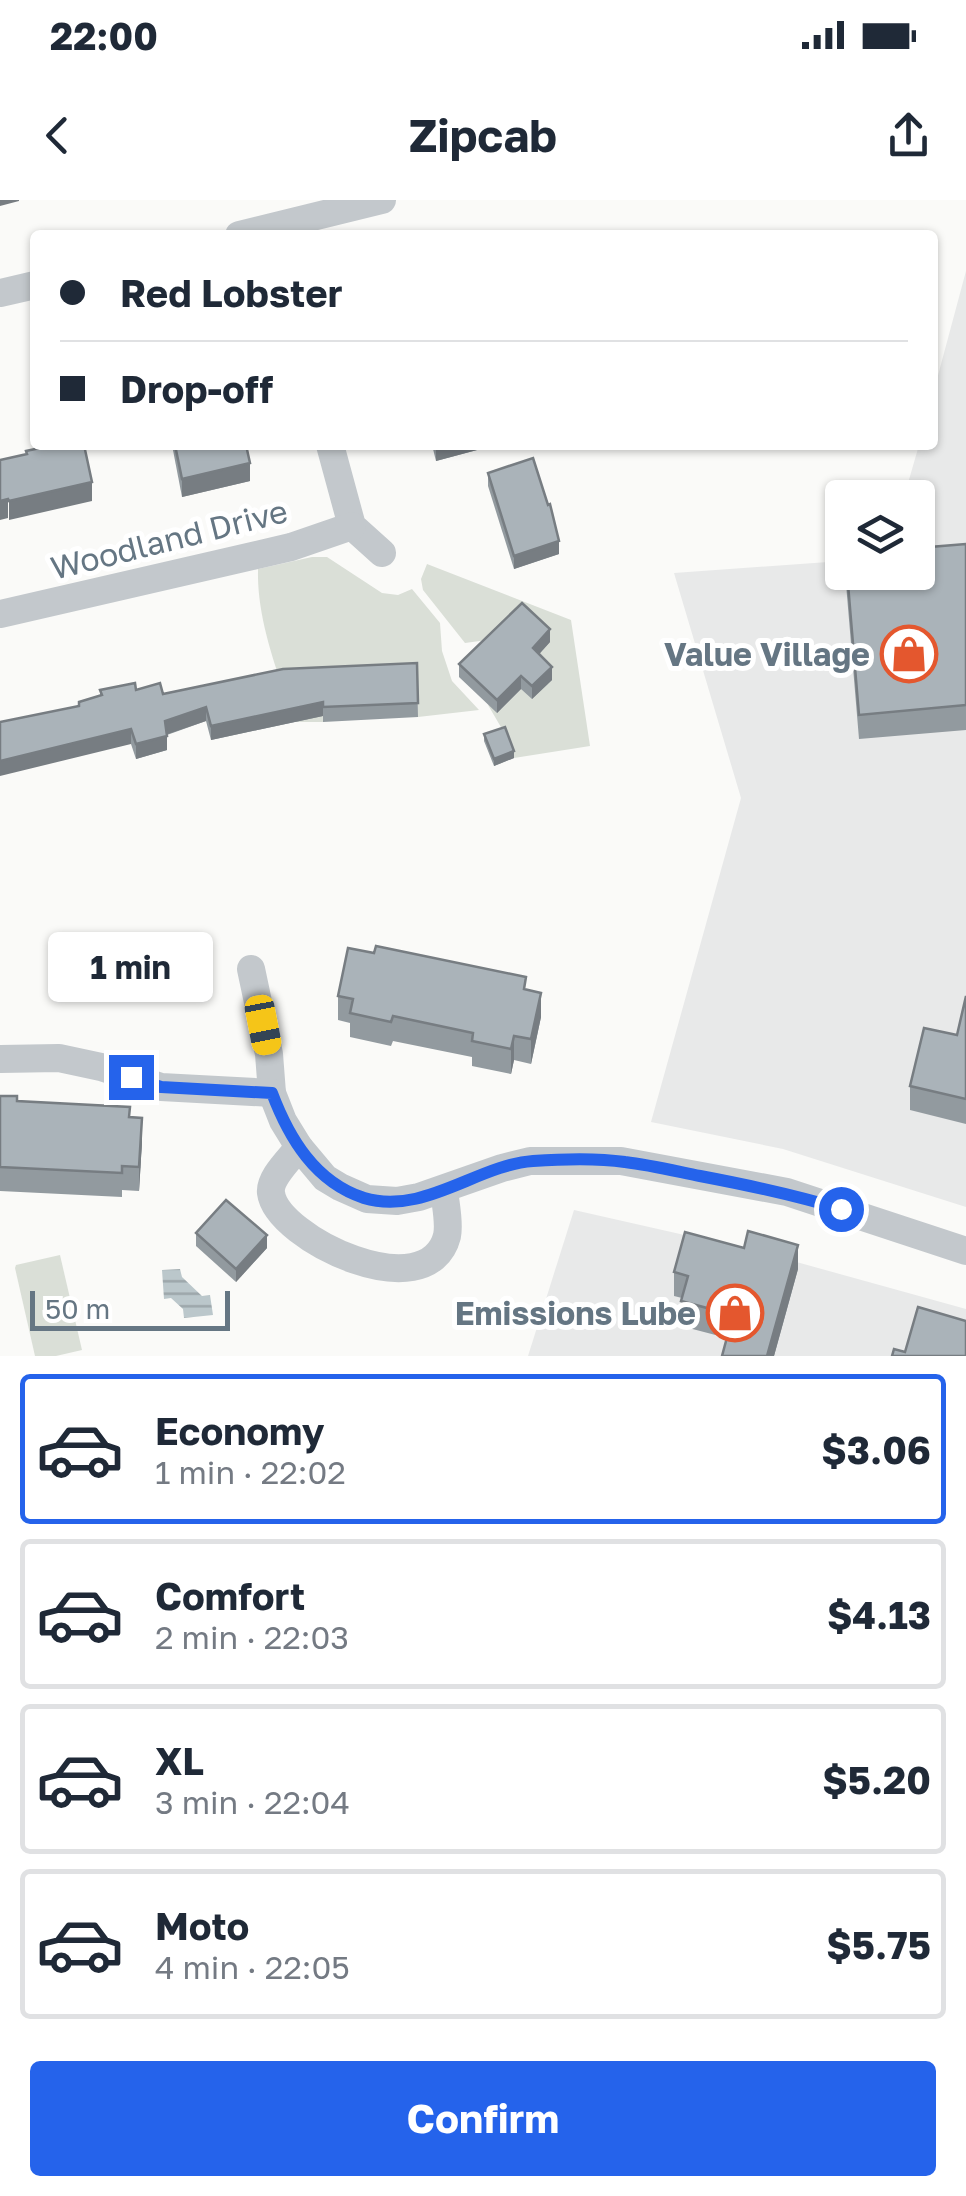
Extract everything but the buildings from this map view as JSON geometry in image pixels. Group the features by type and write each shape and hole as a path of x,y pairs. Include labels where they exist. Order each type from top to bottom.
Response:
{"street":[{"path":"259,230 382,200"},
{"path":"346,230 398,200"},
{"path":"0,294 30,286"},
{"path":"331,450 352,526 382,553"},
{"name":"Woodland Drive","path":"0,614 291,547 352,526"},
{"path":"252,968 269,1054 272,1093 282,1121 325,1178 367,1199 397,1201 419,1197 530,1161 621,1161 787,1192 966,1250"},
{"path":"0,1059 59,1058 161,1087 272,1093"},
{"path":"299,1148 274,1179 270,1190 275,1203 292,1223 330,1250 362,1264 396,1269 416,1267 440,1250 448,1234 444,1189"}],"shaded area":[{"path":"966,271 966,1207 783,1149 651,1122 741,798 674,573 825,562 825,590 935,590 935,480 909,480 918,450 938,450 938,375"},
{"path":"327,557 382,593 398,595 412,589 440,623 442,651 452,681 479,710 418,717 417,678 322,682 323,722 295,722 287,683 281,683 265,627 258,569"},
{"path":"427,564 571,620 590,746 514,758 488,705 501,709 521,689 487,640 465,643 423,590 421,579"},
{"path":"574,1210 764,1253 966,1309 966,1356 528,1356"},
{"path":"60,1255 82,1350 35,1356 15,1268"},
{"path":"180,1269 182,1277 202,1296 210,1295 213,1315 184,1318 183,1309 171,1298 164,1299 162,1270"}],"place":[{"name":"Value Village","path":"909,654"},
{"name":"Emissions Lube","path":"735,1313"}],"route":[{"path":"131,1077 161,1087 272,1093 282,1121 325,1178 367,1199 397,1201 419,1197 530,1161 621,1161 787,1192 841,1209"}]}
